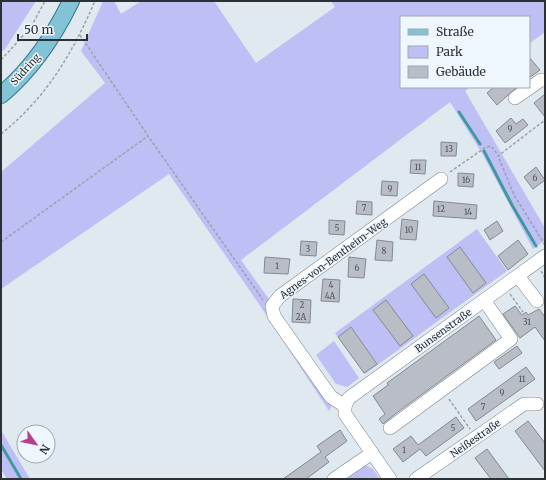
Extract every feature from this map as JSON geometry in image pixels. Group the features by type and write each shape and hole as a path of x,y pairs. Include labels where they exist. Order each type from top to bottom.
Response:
{"main road":[{"name":"Südring","path":"1,95 27,69 46,44 71,1"}],"street":[{"path":"530,88 541,80 545,80"},
{"path":"515,98 529,88"},
{"name":"Agnes-von-Bentheim-Weg","path":"345,406 331,397 274,316 272,306 280,296 441,179"},
{"name":"Bunsenstraße","path":"345,406 349,398 361,389 545,256"},
{"path":"518,276 537,301"},
{"path":"390,428 511,339 484,300"},
{"name":"Neißestraße","path":"418,478 524,404 536,404"},
{"path":"345,406 345,414 390,479"},
{"path":"334,479 372,454"}],"path":[{"path":"1,60 31,27 45,1"},
{"path":"1,134 22,116 44,93 64,64 80,35 95,1"},
{"path":"80,35 148,136 267,305 272,306"},
{"path":"498,156 545,120"},
{"path":"1,242 148,136"},
{"path":"441,179 486,146 491,146 498,156 514,195 545,245"},
{"path":"510,294 523,312"},
{"path":"442,390 476,438"}],"green space":[{"path":"1,1 36,1 5,49 1,52"},
{"path":"103,1 114,1 121,14 141,1 214,1 256,63 335,7 331,1 545,1 545,32 530,43 530,16 400,16 400,88 469,88 465,91 545,228 545,240 533,249 483,155 450,102 241,260 337,394 329,411 261,307 169,174 1,289 1,172 105,83 81,51"},
{"path":"477,229 507,271 365,374 364,373 377,363 351,328 338,337 335,333"},
{"path":"334,341 359,378 347,387 336,384 316,355"},
{"path":"1,430 16,455 16,464 21,464 30,479 7,479 1,469"},
{"path":"365,465 373,469 380,479 344,479"}],"building":[{"path":"530,58 540,70 530,77"},
{"path":"493,88 516,88 497,105 487,93"},
{"path":"545,94 545,117 534,103"},
{"path":"511,118 516,124 523,119 528,125 505,143 496,131"},
{"path":"441,142 457,143 456,156 441,156"},
{"path":"411,160 426,160 425,174 410,173"},
{"path":"536,167 545,180 533,189 524,177"},
{"path":"458,173 474,174 473,187 458,186"},
{"path":"382,181 398,182 397,196 381,195"},
{"path":"357,201 372,202 372,215 356,214"},
{"path":"434,201 477,205 476,219 433,216"},
{"path":"402,219 418,221 416,240 400,239"},
{"path":"329,220 345,221 344,235 329,234"},
{"path":"497,221 503,231 490,240 484,230"},
{"path":"377,240 393,242 392,261 375,260"},
{"path":"518,240 528,254 508,270 498,256"},
{"path":"301,241 317,242 316,256 300,255"},
{"path":"460,247 486,283 473,293 447,257"},
{"path":"265,257 290,259 288,274 264,273"},
{"path":"349,257 366,259 364,278 348,277"},
{"path":"424,274 449,308 436,318 411,284"},
{"path":"323,279 340,280 339,302 321,301"},
{"path":"293,299 311,300 310,323 292,322"},
{"path":"386,300 413,336 400,346 373,310"},
{"path":"515,306 522,315 526,312 528,315 539,309 545,317 545,341 535,327 520,338 503,314"},
{"path":"479,316 496,340 383,424 379,419 385,414 373,396 388,385 387,383"},
{"path":"351,327 377,364 364,373 338,337"},
{"path":"517,346 522,353 499,369 494,362"},
{"path":"526,367 535,379 476,421 468,409"},
{"path":"456,417 464,428 426,456 420,449 403,462 393,449 411,436 418,445"},
{"path":"528,421 545,443 545,471 515,431"},
{"path":"340,430 347,441 325,457 329,462 306,479 283,479 321,452 317,446"},
{"path":"487,449 509,479 491,479 475,458"}],"waterway":[{"path":"459,112 480,144"},
{"path":"484,151 512,205 536,246"},
{"path":"1,445 21,479"}]}
